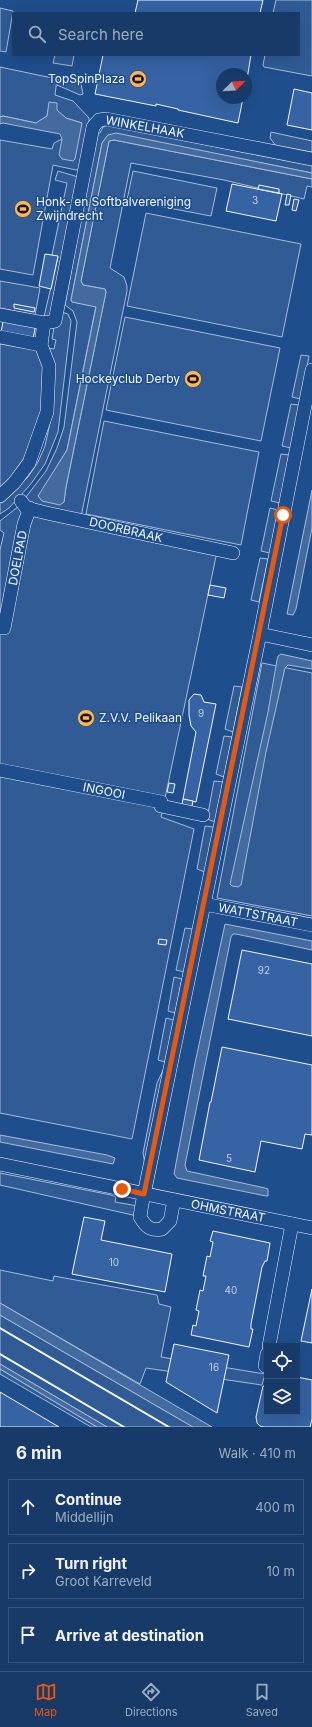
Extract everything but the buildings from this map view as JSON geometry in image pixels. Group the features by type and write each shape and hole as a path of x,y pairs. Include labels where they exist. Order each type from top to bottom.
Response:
{"street":[{"name":"WINKELHAAK","path":"44,323 54,321 93,127 98,120 106,119 312,159"},
{"path":"0,315 44,323 41,345 49,366 47,412 29,463 14,483 0,496"},
{"path":"0,337 41,345"},
{"path":"174,1200 170,1221 162,1229 152,1230 145,1225 140,1217 144,1194 260,634 312,370"},
{"name":"DOORBRAAK","path":"25,504 233,554"},
{"name":"DOELPAD","path":"0,628 4,628 24,524 25,504"},
{"path":"260,634 312,645"},
{"name":"INGOOI","path":"0,770 161,802 161,806 203,815"},
{"name":"WATTSTRAAT","path":"204,904 312,925"},
{"name":"OHMSTRAAT","path":"0,1164 312,1228"},
{"path":"270,1343 292,1224"}],"shaded area":[{"path":"276,0 312,0 312,76 264,67 265,56 300,56 300,12 273,12"},
{"path":"0,8 13,11 6,52 0,51"},
{"path":"55,56 74,56 72,66 53,63"},
{"path":"0,67 57,79 55,95 73,101 89,118 89,125 80,168 76,170 53,165 33,275 0,269 0,140 52,149 54,143 62,139 82,123 61,115 50,102 47,116 36,123 3,116 0,117"},
{"path":"59,79 81,84 83,94 80,95 57,85"},
{"path":"49,102 57,103 57,110 66,118 82,123 75,159 73,161 62,159 59,155 62,139 60,134 3,123 0,124 0,117 3,116 36,123 47,116"},
{"path":"107,125 312,166 312,173 116,134 108,135 102,143 71,300 72,302 96,306 67,450 39,496 64,502 106,292 105,289 83,285 81,281 109,141 114,140 312,179 312,187 307,186 304,199 224,180 131,163 110,268 124,277 127,291 81,517 218,547 161,817 194,829 132,1139 0,1113 0,550 4,533 0,530 0,521 19,506 46,471 57,448 64,427 77,322 73,311 65,305 97,133 100,133 103,127"},
{"path":"271,132 312,141 312,154 276,146 270,138"},
{"path":"116,133 312,173 312,179 114,140 109,141 81,281 83,285 105,289 106,292 64,502 60,505 42,501 38,496 67,450 96,307 72,302 71,300 102,143 108,135"},
{"path":"58,171 78,177 50,318 43,321 58,257 52,255 67,183 55,180"},
{"path":"133,171 217,188 211,216 127,200"},
{"path":"146,213 301,244 282,337 127,306"},
{"path":"0,281 40,288 35,315 0,308"},
{"path":"62,312 68,314 71,321 58,432 45,464 30,485 9,508 0,514 0,503 28,477 38,462 45,446 53,409 43,405 29,451 0,492 0,340 54,349 56,340 52,339 54,327"},
{"name":"Hockeyclub Derby","path":"125,317 280,348 261,441 106,410"},
{"path":"301,355 309,356 301,399 292,397"},
{"path":"291,404 299,405 291,448 282,446"},
{"name":"Hockeyclub Derby","path":"104,421 259,452 241,545 86,514"},
{"path":"281,454 289,455 280,503 271,501"},
{"path":"312,490 312,528 296,609 293,615 287,614"},
{"path":"270,508 278,510 270,553 261,551"},
{"path":"260,558 268,559 259,602 251,600"},
{"path":"281,654 312,661 312,669 288,665 285,668 266,752 241,885 238,887 232,886 230,884 268,712 277,660 278,656"},
{"path":"262,663 312,673 312,916 217,898"},
{"path":"234,686 242,687 233,732 225,729"},
{"path":"224,736 232,737 224,777 216,774"},
{"path":"214,781 223,782 215,822 207,819"},
{"path":"205,826 214,827 205,872 197,869"},
{"path":"225,924 312,941 312,950 236,934 233,934 231,937 185,1165 187,1171 268,1189 268,1196 177,1178 174,1174 195,1063"},
{"path":"185,928 193,929 184,972 176,970"},
{"path":"174,977 182,979 175,1013 168,1011"},
{"path":"166,1018 174,1020 165,1062 158,1060"},
{"path":"166,1064 145,1164 143,1153 157,1083"},
{"path":"0,1135 107,1155 115,1158 113,1164 0,1142"},
{"path":"0,1173 111,1195 116,1197 115,1202 138,1206 137,1216 0,1185"},
{"path":"0,1270 53,1281 54,1276 157,1295 159,1304 171,1307 161,1357 264,1374 262,1385 146,1368 140,1384 0,1303"},
{"path":"0,1303 212,1427 193,1427 0,1315"},
{"path":"0,1315 193,1427 107,1427 0,1364"},
{"path":"0,1364 107,1427 97,1427 0,1369"},
{"path":"0,1369 97,1427 91,1427 0,1374"}],"wall":[{"path":"0,1328 169,1427"},
{"path":"0,1354 124,1427"}],"place":[{"name":"TopSpinPlaza","path":"138,79"},
{"name":"Honk- en Softbalvereniging Zwijndrecht","path":"23,209"},
{"name":"Hockeyclub Derby","path":"193,379"},
{"name":"Z.V.V. Pelikaan","path":"86,718"}],"route":[{"path":"122,1189 144,1194 260,634 283,515"}]}
